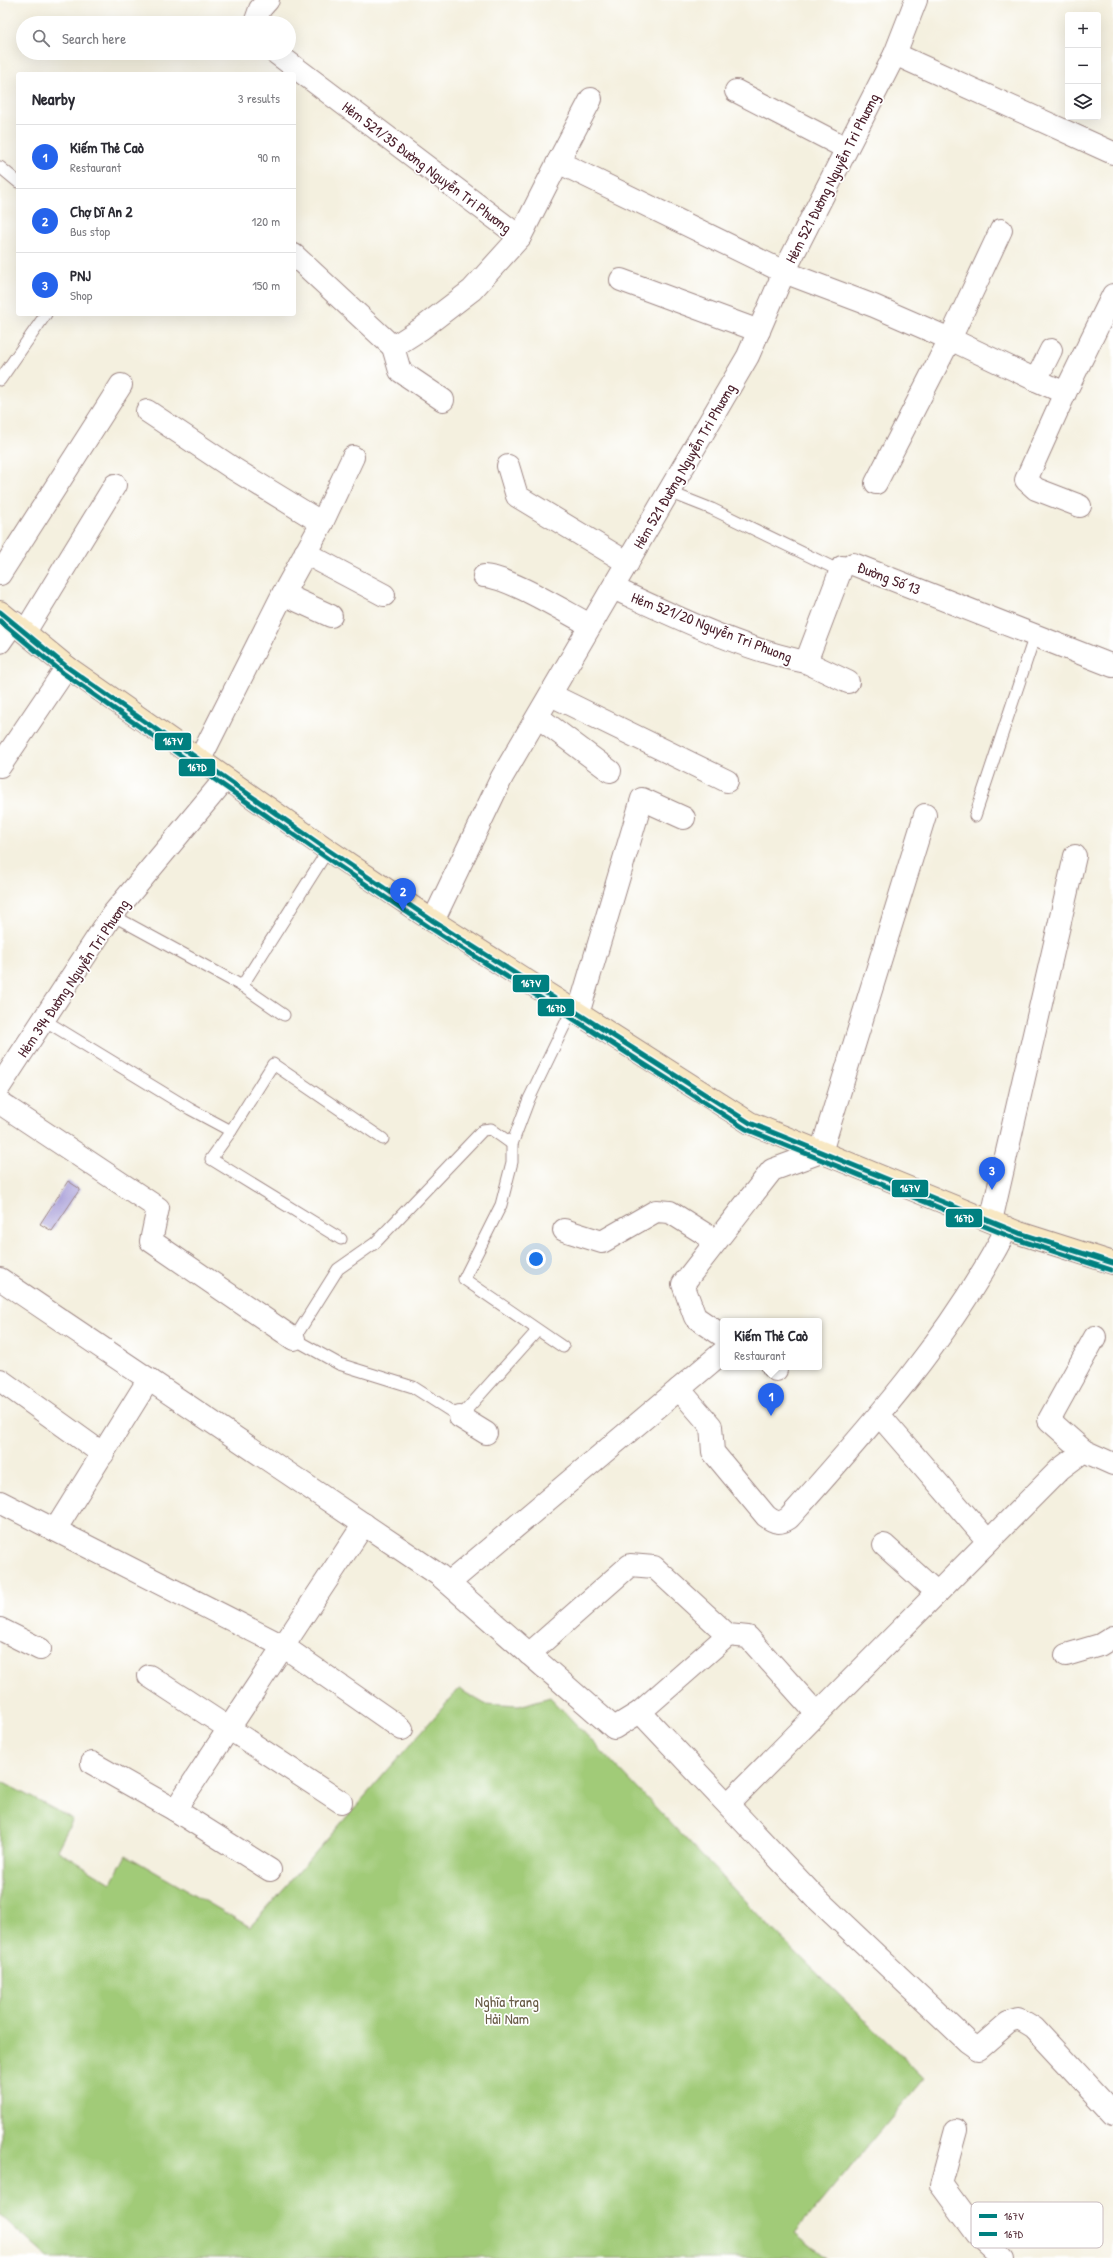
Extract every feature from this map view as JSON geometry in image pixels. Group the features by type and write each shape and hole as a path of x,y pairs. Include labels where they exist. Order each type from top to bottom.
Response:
{"main road":[{"path":"13,622 67,667 328,850 433,921 750,1123 999,1224 1113,1263"}],"street":[{"path":"258,16 260,10 268,0"},
{"name":"Hẻm 521 Đường Nguyễn Tri Phương","path":"433,921 502,777 748,356 784,272 895,54 916,0"},
{"path":"895,54 1113,153"},
{"name":"Hẻm 521/35 Đường Nguyễn Tri Phương","path":"285,60 520,237 591,99"},
{"path":"736,91 846,148"},
{"path":"558,162 784,272 874,306 950,339 1065,393"},
{"path":"876,483 950,339 1001,230"},
{"path":"393,347 421,329 472,290 520,237"},
{"path":"296,257 393,347 400,371 443,400"},
{"path":"621,280 759,331"},
{"path":"1080,506 1036,489 1026,480 1065,393 1113,295"},
{"path":"1036,380 1051,350"},
{"path":"0,574 121,385"},
{"path":"147,411 322,523"},
{"path":"200,759 283,594 322,523 353,457"},
{"path":"508,466 517,496 628,563"},
{"path":"0,642 13,622 115,485"},
{"path":"305,553 384,595"},
{"name":"Đường Số 13","path":"847,565 1035,635 1113,666"},
{"name":"Hẻm 521/20 Nguyễn Tri Phuong","path":"613,588 676,616 762,650 806,662 847,565"},
{"path":"484,576 493,576 509,583 590,625"},
{"path":"283,594 331,616"},
{"path":"806,662 848,682"},
{"path":"0,766 67,667"},
{"path":"551,695 727,780"},
{"path":"538,717 610,771"},
{"name":"Hẻm 394 Đường Nguyễn Tri Phương","path":"0,1086 112,915 225,779"},
{"path":"575,1012 642,799 684,818"},
{"path":"720,1334 695,1317 683,1284 772,1170 821,1152 925,815"},
{"path":"679,1389 711,1426 713,1452 766,1516 774,1522 782,1523 789,1518 880,1416 957,1314 985,1271 999,1224 1075,856"},
{"path":"0,1103 158,1208 151,1241 294,1338"},
{"path":"564,1230 602,1242 656,1211 670,1212 716,1241"},
{"path":"0,1279 364,1524 449,1584 614,1728 640,1712 728,1635"},
{"path":"1095,1337 1049,1420 1084,1451 1113,1464"},
{"path":"449,1584 720,1355"},
{"path":"56,1530 149,1379"},
{"path":"0,1380 103,1454"},
{"path":"880,1416 988,1541"},
{"path":"460,1417 486,1433"},
{"path":"728,1804 1060,1469 1084,1451"},
{"path":"0,1502 283,1646 402,1729"},
{"path":"175,1810 364,1524"},
{"path":"884,1545 937,1593"},
{"path":"529,1654 630,1565 654,1567 728,1635 748,1637 817,1714"},
{"path":"0,1629 40,1649"},
{"path":"1066,1655 1100,1645 1113,1637"},
{"path":"149,1676 342,1802"},
{"path":"640,1712 815,1897 968,2042 978,2049 1009,2022 1019,2019 1034,2028 1113,2113"},
{"path":"92,1763 175,1810 270,1870"},
{"path":"956,2130 941,2185 971,2226"},
{"path":"992,2248 1003,2258"}],"lane":[{"path":"0,167 16,180"},
{"path":"0,380 45,316"},
{"name":"Đường Số 13","path":"669,492 712,509 836,569 847,565"},
{"path":"975,816 1035,635"},
{"path":"242,986 328,850"},
{"path":"112,915 242,986 284,1015"},
{"path":"563,1347 537,1331 464,1279 501,1205 512,1162 512,1144 529,1099 575,1012"},
{"path":"44,1020 190,1109 231,1131"},
{"path":"341,1239 211,1159 231,1131 273,1064 383,1139"},
{"path":"512,1144 491,1129 483,1130 375,1243 338,1269 294,1338 339,1364 413,1387 460,1417 537,1331"}],"green space":[{"name":"Nghĩa trang Hải Nam","path":"459,1689 485,1704 519,1706 550,1697 767,1924 924,2078 795,2233 826,2258 48,2258 0,2215 0,1781 73,1819 57,1850 111,1883 126,1855 250,1927"}],"building":[{"path":"68,1181 80,1189 52,1231 40,1224"}],"transit line":[{"name":"167V","path":"0,612 67,667 328,850 433,921 750,1123 1019,1233 1113,1263"},
{"name":"167D","path":"0,621 63,673 324,856 429,927 746,1129 1016,1239 1111,1270"}],"place":[{"name":"Chợ Dĩ An 2","path":"403,911"},
{"name":"PNJ","path":"992,1190"},
{"name":"Kiếm Thẻ Caò","path":"771,1416"}]}
